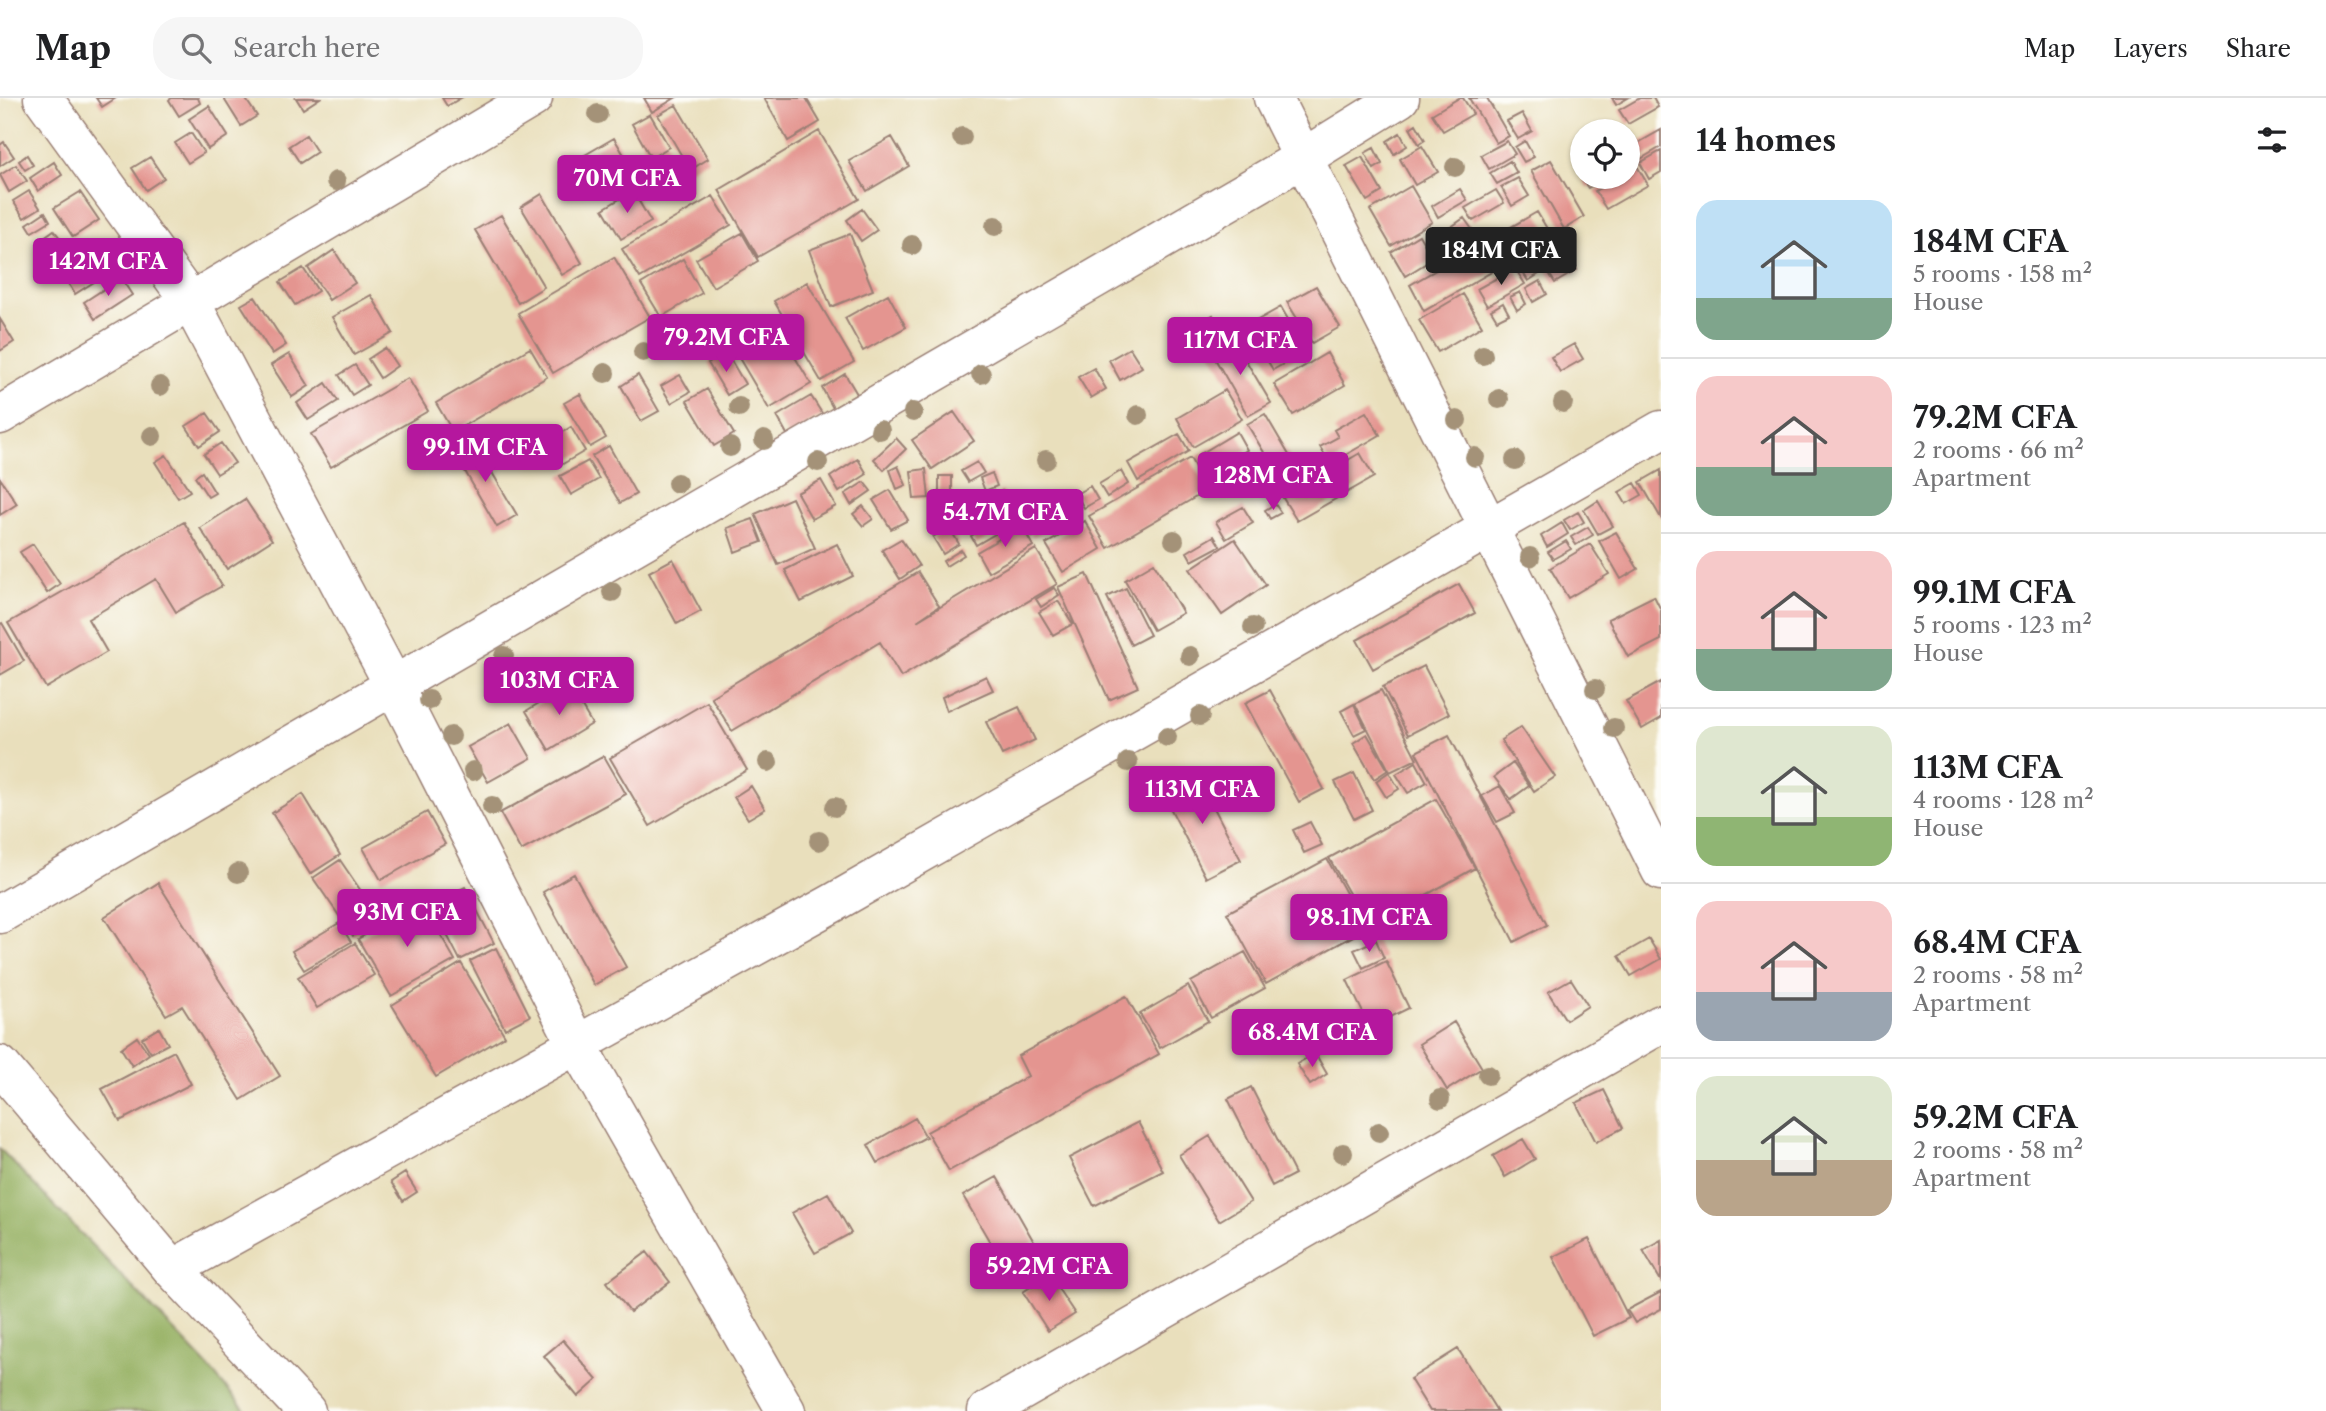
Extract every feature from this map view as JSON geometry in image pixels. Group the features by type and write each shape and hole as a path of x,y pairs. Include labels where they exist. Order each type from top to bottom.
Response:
{"street":[{"path":"43,98 190,301 393,684 577,1045 786,1411"},
{"path":"0,415 533,98"},
{"path":"1273,98 1661,871"},
{"path":"0,914 1303,158 1400,98"},
{"path":"172,1269 577,1045 1491,529 1661,430"},
{"path":"987,1411 1661,1024"},
{"path":"0,1065 172,1269 306,1411"}],"green space":[{"path":"0,1149 204,1362 246,1411 0,1411"}],"building":[{"path":"96,98 116,98 102,107"},
{"path":"198,98 200,103 179,116 169,100"},
{"path":"245,98 257,116 241,126 224,99"},
{"path":"296,98 320,98 303,109"},
{"path":"442,98 461,98 447,106"},
{"path":"644,98 675,98 652,112"},
{"path":"764,98 806,98 820,122 788,141"},
{"path":"1463,98 1473,114 1443,131 1432,114"},
{"path":"1469,98 1487,98 1509,136 1496,143"},
{"path":"1612,98 1628,98 1616,105"},
{"path":"1640,98 1653,98 1658,107 1637,119 1625,119 1619,110"},
{"path":"676,105 708,159 690,170 658,115"},
{"path":"209,106 228,136 208,149 189,119"},
{"path":"1522,113 1532,131 1518,139 1507,121"},
{"path":"650,114 669,147 651,158 632,124"},
{"path":"1416,124 1425,140 1419,144 1410,128"},
{"path":"1661,130 1661,147 1640,159 1640,142"},
{"path":"819,131 859,199 758,257 719,190"},
{"path":"191,133 204,153 188,163 175,143"},
{"path":"1400,133 1407,146 1394,154 1387,141"},
{"path":"306,135 317,152 300,163 289,146"},
{"path":"892,137 909,166 867,191 849,161"},
{"path":"614,138 634,172 598,193 578,159"},
{"path":"1507,141 1515,154 1489,169 1481,155"},
{"path":"1525,141 1534,157 1524,162 1515,147"},
{"path":"4,142 14,157 0,166 0,145"},
{"path":"1422,146 1438,172 1415,185 1400,159"},
{"path":"1374,148 1382,164 1374,169 1365,153"},
{"path":"1661,151 1661,172 1649,179 1640,163"},
{"path":"27,155 33,165 25,170 19,161"},
{"path":"150,157 164,178 146,190 132,168"},
{"path":"1362,157 1382,192 1367,201 1346,166"},
{"path":"1551,160 1584,217 1564,229 1531,171"},
{"path":"1510,161 1517,173 1497,184 1490,173"},
{"path":"54,162 62,175 38,191 30,178"},
{"path":"16,165 27,181 9,192 0,175"},
{"path":"1640,171 1648,185 1606,209 1595,191 1640,189"},
{"path":"1518,178 1529,196 1512,206 1501,187"},
{"path":"1411,186 1432,222 1391,246 1370,210"},
{"path":"1460,189 1467,200 1438,217 1432,206"},
{"path":"1496,190 1504,203 1473,221 1465,208"},
{"path":"29,191 40,208 24,218 13,201"},
{"path":"633,191 651,222 621,239 603,209"},
{"path":"80,192 99,220 73,237 54,208"},
{"path":"542,194 582,263 562,275 521,207"},
{"path":"713,196 731,225 640,278 622,249"},
{"path":"862,209 877,230 861,241 847,220"},
{"path":"45,212 50,221 32,232 27,224"},
{"path":"1537,212 1552,237 1424,311 1410,285"},
{"path":"501,215 544,287 518,303 475,230"},
{"path":"1464,218 1474,232 1446,250 1437,237"},
{"path":"54,230 60,238 45,247 40,240"},
{"path":"742,233 758,261 713,287 696,259"},
{"path":"850,234 873,290 831,307 809,250"},
{"path":"1419,235 1433,259 1405,276 1391,252"},
{"path":"1562,239 1568,250 1543,264 1537,254"},
{"path":"68,241 94,282 75,294 49,253"},
{"path":"334,250 355,283 329,300 308,268"},
{"path":"614,257 650,317 553,373 518,313"},
{"path":"1570,257 1577,270 1555,283 1547,270"},
{"path":"1530,258 1539,274 1528,281 1518,264"},
{"path":"683,259 702,293 661,317 641,284"},
{"path":"303,268 318,291 295,305 280,282"},
{"path":"1515,268 1525,284 1487,306 1477,289"},
{"path":"121,278 132,295 95,319 84,302"},
{"path":"1540,281 1547,294 1533,302 1526,289"},
{"path":"807,282 854,362 821,381 774,301"},
{"path":"1316,286 1340,327 1312,343 1287,302"},
{"path":"1520,292 1526,304 1517,310 1510,297"},
{"path":"888,294 906,327 863,351 845,318"},
{"path":"1463,294 1482,326 1438,352 1419,320"},
{"path":"371,295 393,333 354,355 332,317"},
{"path":"255,297 286,345 272,354 241,305"},
{"path":"1503,303 1509,314 1497,320 1491,310"},
{"path":"1281,307 1306,351 1273,370 1247,326"},
{"path":"1213,315 1223,333 1202,345 1191,328"},
{"path":"0,319 14,342 0,351"},
{"path":"781,334 811,384 769,409 739,358"},
{"path":"1232,337 1271,403 1248,416 1210,350"},
{"path":"1574,344 1583,359 1560,372 1551,357"},
{"path":"385,348 397,366 380,378 368,359"},
{"path":"530,348 547,377 453,432 436,403"},
{"path":"1130,348 1142,367 1120,380 1109,360"},
{"path":"726,352 745,384 727,395 708,363"},
{"path":"1327,353 1345,385 1293,415 1274,384"},
{"path":"289,354 309,386 292,397 271,365"},
{"path":"355,365 368,385 352,395 339,375"},
{"path":"1094,368 1106,389 1091,398 1078,377"},
{"path":"845,374 857,394 833,408 822,388"},
{"path":"638,375 659,411 641,421 621,386"},
{"path":"680,375 690,392 671,403 661,386"},
{"path":"408,378 428,411 331,467 311,434"},
{"path":"326,383 338,401 308,420 297,403"},
{"path":"707,389 734,434 714,446 687,401"},
{"path":"1225,390 1242,419 1193,447 1177,418"},
{"path":"580,394 606,438 590,447 564,403"},
{"path":"811,396 823,415 788,436 777,416"},
{"path":"954,412 974,441 932,469 912,440"},
{"path":"1366,412 1380,435 1330,464 1320,447 1338,437 1334,430"},
{"path":"207,413 220,432 199,446 186,426"},
{"path":"1265,414 1303,479 1286,489 1247,424"},
{"path":"571,427 585,451 561,465 547,442"},
{"path":"1237,432 1247,450 1207,474 1197,456"},
{"path":"1179,434 1189,451 1138,481 1128,463"},
{"path":"896,438 906,449 884,470 874,459"},
{"path":"473,440 517,515 497,527 454,452"},
{"path":"221,443 235,463 217,474 204,454"},
{"path":"609,446 636,494 620,503 592,456"},
{"path":"1360,453 1374,477 1297,521 1283,498"},
{"path":"166,455 190,491 178,498 155,462"},
{"path":"1190,458 1208,490 1108,548 1089,516"},
{"path":"858,459 867,474 839,492 830,477"},
{"path":"588,461 599,479 571,495 560,476"},
{"path":"977,462 984,473 968,482 961,471"},
{"path":"898,466 906,485 897,489 890,470"},
{"path":"926,469 929,498 914,499 911,471"},
{"path":"1661,470 1661,518 1640,482"},
{"path":"1121,471 1128,484 1107,497 1099,484"},
{"path":"202,472 215,493 208,497 195,477"},
{"path":"992,473 997,486 985,491 980,478"},
{"path":"939,476 952,476 952,510 939,510"},
{"path":"0,478 17,504 0,515"},
{"path":"821,480 836,506 812,519 797,493"},
{"path":"864,482 871,491 851,505 845,494"},
{"path":"1635,483 1642,495 1626,504 1619,492"},
{"path":"1090,486 1098,500 1084,508 1076,494"},
{"path":"890,490 908,520 891,529 873,500"},
{"path":"1002,491 1010,501 1001,508 993,499"},
{"path":"792,498 815,548 778,565 755,514"},
{"path":"1069,498 1077,511 1069,516 1060,502"},
{"path":"245,499 272,540 227,569 200,528"},
{"path":"1598,501 1613,526 1598,534 1584,510"},
{"path":"1275,504 1281,513 1270,519 1265,510"},
{"path":"863,506 873,519 863,526 853,514"},
{"path":"1056,506 1065,522 1055,527 1046,512"},
{"path":"1243,507 1253,523 1226,539 1216,522"},
{"path":"1014,511 1019,520 976,545 971,536"},
{"path":"1578,512 1584,522 1570,530 1564,520"},
{"path":"1036,517 1044,531 1033,537 1025,524"},
{"path":"753,519 762,542 735,552 727,528"},
{"path":"1085,521 1101,549 1063,572 1046,544"},
{"path":"184,522 222,586 176,612 156,579 88,619 107,652 46,688 8,623"},
{"path":"1562,523 1568,534 1547,547 1541,536"},
{"path":"1022,526 1033,546 988,572 977,552"},
{"path":"949,527 959,544 943,554 933,537"},
{"path":"1588,527 1593,535 1576,545 1571,537"},
{"path":"1616,532 1638,569 1621,579 1599,541"},
{"path":"1214,536 1220,546 1192,561 1187,552"},
{"path":"901,539 919,566 900,579 882,550"},
{"path":"1235,539 1266,585 1222,615 1190,569"},
{"path":"1566,541 1571,549 1553,559 1548,552"},
{"path":"33,544 60,584 47,593 20,552"},
{"path":"837,544 853,576 801,602 785,570"},
{"path":"1590,544 1609,574 1568,598 1550,568"},
{"path":"1036,549 1057,584 901,677 880,642 732,731 711,697 918,572 939,606 917,621"},
{"path":"961,550 964,555 946,566 943,561"},
{"path":"673,559 701,611 677,624 649,572"},
{"path":"1154,563 1183,613 1153,630 1125,580"},
{"path":"1087,574 1138,687 1109,700 1058,587"},
{"path":"1459,584 1475,613 1373,669 1357,640"},
{"path":"1054,588 1059,595 1041,607 1036,599"},
{"path":"1126,588 1150,635 1131,645 1107,597"},
{"path":"1654,596 1661,610 1661,640 1628,657 1608,619"},
{"path":"1058,601 1073,624 1053,635 1039,612"},
{"path":"2,623 24,661 0,675 0,624"},
{"path":"1424,666 1449,714 1408,735 1383,687"},
{"path":"986,676 993,690 947,711 942,697"},
{"path":"1661,682 1661,718 1642,729 1626,701"},
{"path":"569,685 592,724 549,750 526,711"},
{"path":"1270,690 1324,789 1299,802 1245,703"},
{"path":"1381,690 1417,759 1390,772 1355,704"},
{"path":"707,702 747,770 650,826 610,758"},
{"path":"1354,704 1366,729 1354,735 1341,711"},
{"path":"1019,707 1035,740 1002,755 986,722"},
{"path":"511,723 531,758 488,782 468,747"},
{"path":"1521,727 1555,777 1534,791 1501,740"},
{"path":"1367,734 1388,770 1374,779 1353,743"},
{"path":"1449,735 1547,925 1514,942 1416,752"},
{"path":"604,756 626,794 521,851 500,813"},
{"path":"1416,762 1427,782 1408,793 1396,774"},
{"path":"1513,763 1529,786 1511,799 1494,777"},
{"path":"1389,772 1399,789 1386,797 1376,781"},
{"path":"1354,773 1372,810 1354,819 1335,782"},
{"path":"1197,775 1241,860 1206,878 1162,792"},
{"path":"751,786 765,809 748,819 734,797"},
{"path":"1500,786 1515,813 1497,822 1482,796"},
{"path":"303,794 340,855 310,874 272,813"},
{"path":"1436,799 1475,868 1368,927 1329,858"},
{"path":"427,812 445,844 381,880 363,848"},
{"path":"1310,822 1322,845 1304,853 1293,830"},
{"path":"1327,859 1366,929 1266,984 1227,913"},
{"path":"340,860 380,919 353,936 313,878"},
{"path":"574,874 626,967 594,985 543,892"},
{"path":"158,883 280,1076 241,1100 182,1006 166,1015 104,917"},
{"path":"465,887 494,943 460,960 431,904"},
{"path":"422,902 455,960 391,996 358,939"},
{"path":"339,923 351,942 304,970 292,951"},
{"path":"1649,939 1661,959 1631,976 1619,956"},
{"path":"1376,940 1384,958 1363,968 1354,950"},
{"path":"355,943 374,975 317,1008 298,977"},
{"path":"496,948 530,1016 505,1029 470,961"},
{"path":"1245,952 1265,988 1211,1018 1191,982"},
{"path":"1386,961 1409,1008 1370,1027 1347,980"},
{"path":"461,963 505,1036 436,1077 392,1005"},
{"path":"1571,979 1588,1006 1566,1020 1548,992"},
{"path":"1188,986 1208,1021 1160,1048 1140,1014"},
{"path":"1126,996 1159,1054 949,1171 927,1132 1028,1076 1018,1056"},
{"path":"1454,1022 1482,1068 1447,1090 1419,1044"},
{"path":"159,1028 168,1044 151,1053 142,1038"},
{"path":"137,1037 149,1054 132,1066 121,1048"},
{"path":"174,1051 191,1084 120,1121 102,1089"},
{"path":"1315,1053 1327,1074 1310,1085 1297,1064"},
{"path":"1251,1087 1295,1174 1272,1186 1228,1099"},
{"path":"1604,1090 1623,1128 1596,1142 1576,1103"},
{"path":"915,1118 926,1137 878,1163 868,1145"},
{"path":"1138,1122 1163,1171 1094,1206 1069,1158"},
{"path":"1210,1136 1251,1202 1219,1221 1179,1155"},
{"path":"1523,1139 1535,1159 1505,1177 1493,1156"},
{"path":"405,1173 417,1192 403,1201 391,1182"},
{"path":"997,1177 1034,1242 1001,1261 963,1196"},
{"path":"828,1193 851,1233 815,1253 792,1213"},
{"path":"1589,1239 1629,1318 1593,1336 1553,1257"},
{"path":"1661,1240 1661,1281 1643,1250"},
{"path":"647,1252 670,1282 630,1312 607,1282"},
{"path":"1049,1275 1075,1314 1048,1331 1023,1292"},
{"path":"1661,1292 1661,1309 1635,1323 1627,1310"},
{"path":"563,1340 597,1380 578,1397 544,1356"},
{"path":"1458,1349 1497,1411 1430,1411 1410,1379"}]}
